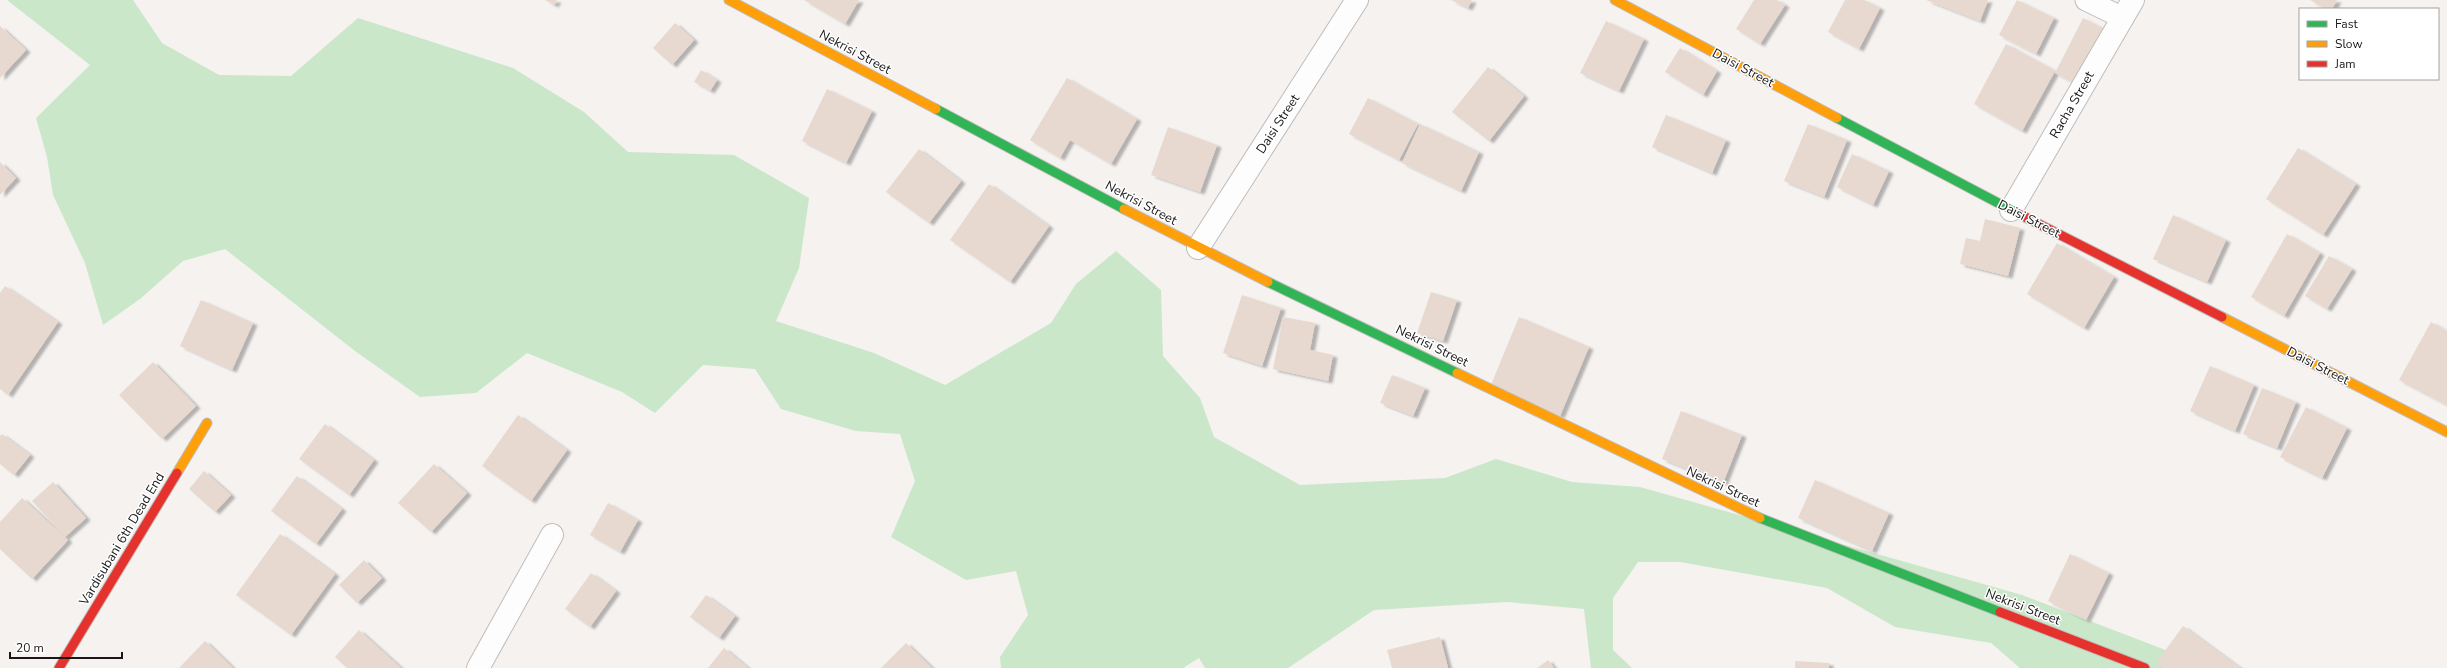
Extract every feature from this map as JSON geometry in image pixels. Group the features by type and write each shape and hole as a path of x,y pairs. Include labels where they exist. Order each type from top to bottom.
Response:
{"street":[{"name":"Nekrisi Street","path":"729,0 1198,248 1750,514 2145,668"},
{"name":"Daisi Street","path":"1198,248 1357,0"},
{"name":"Daisi Street","path":"1615,0 2011,210 2447,432"},
{"name":"Racha Street","path":"2011,210 2128,9"},
{"name":"Vardisubani 6th Dead End","path":"59,668 207,423"},
{"path":"478,668 552,535"}],"lane":[{"path":"2086,0 2128,9"}],"green space":[{"path":"7,0 133,0 162,43 219,75 291,76 358,18 513,68 584,112 628,152 734,155 809,198 799,268 776,321 874,353 945,385 1051,323 1076,284 1116,251 1161,290 1163,356 1200,398 1214,437 1300,485 1445,478 1496,459 1572,482 1640,487 2022,595 2168,651 2192,668 2020,668 1991,643 1895,627 1827,588 1680,562 1638,562 1613,598 1613,650 1632,668 1591,668 1584,609 1507,602 1374,610 1288,668 1205,668 1199,658 1183,668 1001,668 1000,657 1028,615 1016,571 966,580 891,537 915,481 900,434 856,431 781,409 755,369 703,365 655,413 622,392 527,353 476,393 420,397 355,351 225,249 183,261 140,299 103,325 85,263 53,195 47,157 36,118 90,65"}],"building":[{"path":"545,0 557,0 554,5"},
{"path":"804,0 859,0 845,24"},
{"path":"1451,0 1472,0 1468,8"},
{"path":"1754,0 1777,0 1785,5 1760,44 1736,29"},
{"path":"1845,0 1864,0 1880,8 1859,49 1828,32"},
{"path":"1926,0 1988,0 1980,21"},
{"path":"2017,0 2054,18 2036,54 1999,35"},
{"path":"2310,0 2337,0 2333,8 2325,8"},
{"path":"2083,18 2106,30 2078,85 2055,73"},
{"path":"1606,21 1644,39 1619,91 1580,73"},
{"path":"675,23 694,40 672,65 653,48"},
{"path":"0,26 26,50 0,78"},
{"path":"2006,44 2055,71 2022,131 1974,104"},
{"path":"1680,48 1717,71 1703,95 1665,72"},
{"path":"1488,67 1524,96 1489,141 1452,112"},
{"path":"701,70 717,80 710,91 694,82"},
{"path":"1067,78 1137,119 1111,164 1070,140 1060,158 1030,140"},
{"path":"827,89 872,111 846,163 802,141"},
{"path":"1368,98 1418,124 1399,160 1349,134"},
{"path":"1666,115 1726,140 1712,173 1652,147"},
{"path":"1420,124 1479,152 1461,191 1402,163"},
{"path":"1808,124 1847,140 1824,197 1784,181"},
{"path":"1168,127 1217,145 1200,192 1151,175"},
{"path":"2298,148 2356,184 2323,235 2266,199"},
{"path":"919,149 961,181 929,223 886,192"},
{"path":"1852,154 1889,171 1873,205 1837,187"},
{"path":"0,162 16,178 0,195"},
{"path":"989,184 1049,226 1010,282 950,240"},
{"path":"2173,215 2226,240 2207,282 2153,259"},
{"path":"1985,219 2020,228 2008,276 1960,264 1966,238 1980,241"},
{"path":"2287,234 2320,253 2284,316 2251,297"},
{"path":"2057,243 2114,277 2084,328 2027,294"},
{"path":"2329,256 2352,269 2327,309 2305,296"},
{"path":"5,286 58,322 8,395 0,389 0,293"},
{"path":"1431,292 1457,300 1443,341 1417,333"},
{"path":"1242,295 1281,308 1262,366 1223,353"},
{"path":"201,300 253,323 232,370 180,346"},
{"path":"1283,317 1315,323 1310,350 1333,355 1328,381 1273,369"},
{"path":"1519,317 1589,347 1560,416 1490,387"},
{"path":"2431,322 2447,331 2447,405 2399,380"},
{"path":"153,362 196,406 162,439 119,395"},
{"path":"2210,366 2254,385 2235,431 2190,411"},
{"path":"1392,375 1425,388 1413,416 1380,403"},
{"path":"2262,388 2296,402 2277,448 2243,434"},
{"path":"2306,407 2347,428 2322,478 2280,457"},
{"path":"1681,411 1742,435 1723,483 1662,459"},
{"path":"518,415 567,450 531,501 482,466"},
{"path":"325,424 374,460 349,495 299,459"},
{"path":"2,434 30,455 14,475 0,464 0,436"},
{"path":"434,464 467,493 431,532 398,503"},
{"path":"204,471 231,495 215,512 189,489"},
{"path":"297,476 342,509 316,544 271,511"},
{"path":"1815,480 1889,513 1872,551 1798,518"},
{"path":"53,482 86,518 65,537 32,501"},
{"path":"22,498 68,540 32,579 0,549 0,522"},
{"path":"608,503 638,520 620,552 590,535"},
{"path":"280,534 335,574 291,635 236,595"},
{"path":"2070,554 2109,573 2086,620 2048,601"},
{"path":"364,560 382,578 357,603 339,585"},
{"path":"591,573 616,591 590,627 565,609"},
{"path":"706,595 735,616 719,638 690,617"},
{"path":"2183,626 2240,668 2163,668 2156,663"},
{"path":"359,630 401,668 347,668 335,657"},
{"path":"1440,637 1448,668 1392,668 1387,650"},
{"path":"205,641 233,668 179,668"},
{"path":"906,643 932,668 881,668"},
{"path":"724,648 748,668 708,668"},
{"path":"1548,660 1554,668 1537,668"},
{"path":"1795,661 1829,663 1829,668 1795,668"}],"traffic: fast":[{"path":"936,109 1124,209"},
{"path":"1837,118 2019,214"},
{"path":"1268,282 1457,373"},
{"path":"1760,518 2000,612"}],"traffic: slow":[{"path":"729,0 936,109"},
{"path":"1615,0 1837,118"},
{"path":"1124,209 1268,282"},
{"path":"2222,317 2447,432"},
{"path":"1457,373 1760,518"},
{"path":"177,473 207,423"}],"traffic: jam":[{"path":"2019,214 2222,317"},
{"path":"59,668 177,473"},
{"path":"2000,612 2145,668"}]}
